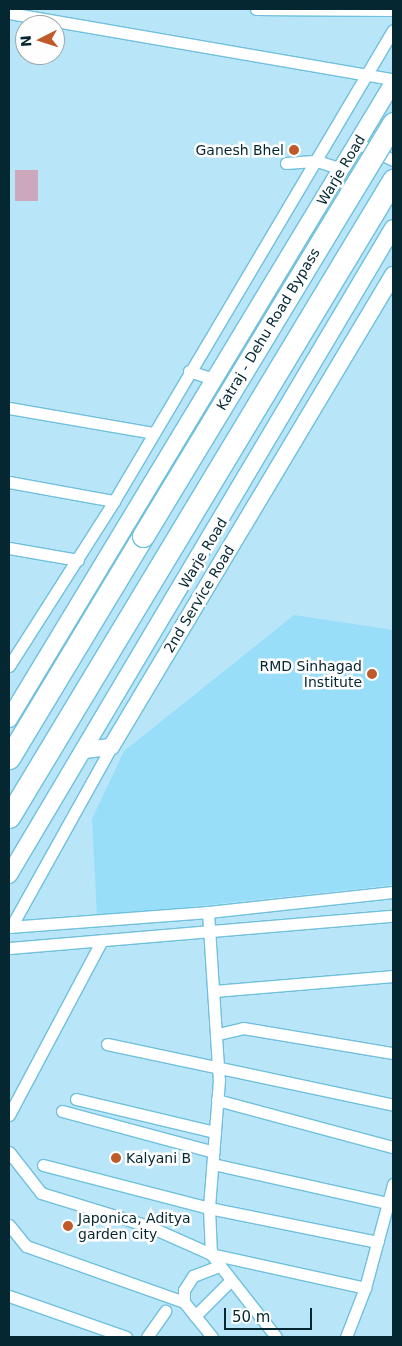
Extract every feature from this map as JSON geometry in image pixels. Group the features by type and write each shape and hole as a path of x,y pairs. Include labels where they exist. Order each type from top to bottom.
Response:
{"highway":[{"name":"Katraj - Dehu Road Bypass","path":"9,758 393,123"},
{"name":"Katraj - Dehu Road Bypass","path":"9,817 393,180"}],"street":[{"path":"256,9 393,10"},
{"path":"9,13 393,81"},
{"path":"9,666 114,501 393,30"},
{"name":"Warje Road","path":"9,719 213,379 342,169 393,81"},
{"path":"357,143 393,160"},
{"path":"286,163 317,161 342,169"},
{"name":"Warje Road","path":"9,875 85,750 393,228"},
{"name":"2nd Service Road","path":"10,927 111,747 393,275"},
{"path":"190,371 213,379"},
{"path":"9,408 153,433"},
{"path":"9,482 114,501"},
{"path":"9,548 78,560"},
{"path":"85,750 111,747"},
{"path":"10,927 208,912 393,892"},
{"path":"208,912 208,931 218,1034 217,1100 209,1208 210,1254 276,1337"},
{"path":"9,948 393,916"},
{"path":"9,1115 102,940"},
{"path":"214,991 393,976"},
{"path":"218,1034 243,1028 393,1053"},
{"path":"107,1044 218,1071 393,1105"},
{"path":"76,1099 215,1132"},
{"path":"217,1100 393,1147"},
{"path":"62,1110 214,1152"},
{"path":"9,1152 41,1193 148,1226 210,1254 365,1288"},
{"path":"213,1164 388,1203"},
{"path":"43,1166 209,1208 378,1242"},
{"path":"346,1337 365,1288 393,1184"},
{"path":"9,1225 26,1246 184,1302 212,1337"},
{"path":"184,1302 184,1290 193,1276 219,1266"},
{"path":"195,1316 230,1281"},
{"path":"9,1296 119,1336"},
{"path":"147,1337 165,1311"}],"shaded area":[{"path":"15,170 38,170 38,201 15,201"},
{"path":"294,615 393,630 393,885 97,917 92,819 124,751"}],"place":[{"name":"Ganesh Bhel","path":"294,150"},
{"name":"RMD Sinhagad Institute","path":"372,674"},
{"name":"Kalyani B","path":"116,1158"},
{"name":"Japonica, Aditya garden city","path":"68,1226"}]}
